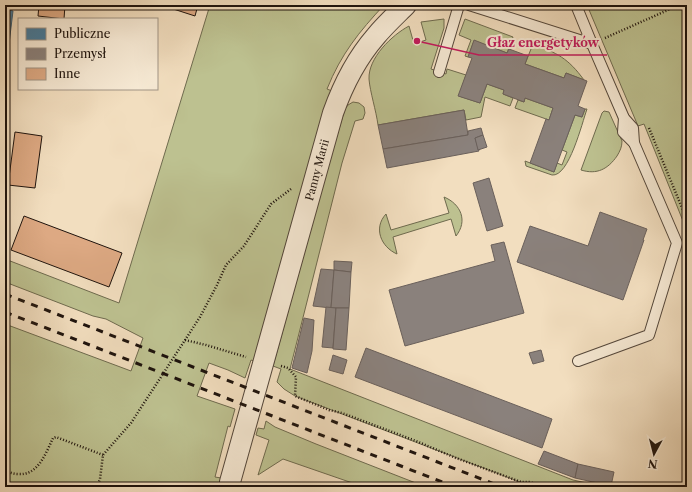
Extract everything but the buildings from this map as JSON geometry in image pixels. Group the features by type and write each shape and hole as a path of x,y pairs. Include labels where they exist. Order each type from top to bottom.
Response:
{"street":[{"name":"Panny Marii","path":"230,484 316,172 340,92 357,61 376,35 406,5"}],"lane":[{"path":"439,72 459,5"},
{"path":"469,5 592,44"},
{"path":"576,5 624,118 633,128 634,143 676,243 649,335 578,361"}],"path":[{"path":"614,33 677,6 687,6"},
{"path":"624,118 644,120 687,220"},
{"path":"97,487 100,479 103,455 131,422 200,317 217,286 226,265 244,246 271,204 316,172"},
{"path":"185,340 240,355"},
{"path":"288,368 296,377 295,396 521,482 530,482 543,487"},
{"path":"5,471 18,474 28,473 38,466 45,456 53,438 56,437 103,455"}],"green space":[{"path":"210,5 384,5 351,44 332,76 327,89 332,91 256,362 251,360 245,378 209,363 197,396 235,409 230,427 228,426 215,477 221,478 218,487 5,487 5,324 131,371 143,338 106,319 93,316 5,282 5,259 119,303"},
{"path":"587,5 687,5 687,231 644,124 638,126"},
{"path":"444,19 444,28 431,69 446,74 447,69 466,75 459,96 480,103 487,84 504,90 503,94 513,98 510,106 485,97 481,117 466,120 464,110 378,125 369,79 372,63 382,48 402,30 409,26 414,44 426,40 421,22"},
{"path":"465,19 513,37 507,53 474,41 468,57 465,56 471,40 459,35"},
{"path":"533,44 562,57 573,66 584,80 566,73 564,78 525,64"},
{"path":"525,98 553,108 549,120 515,108 518,100 524,102"},
{"path":"353,102 359,103 364,107 365,113 363,119 355,121 342,163 290,369 573,480 605,487 533,487 295,396 284,389 277,382 281,369 273,366 345,109"},
{"path":"585,109 587,109 578,137 564,168 558,173 552,175 526,166 525,161 554,172 557,163 562,165 567,152 562,150 575,115 582,117"},
{"path":"604,111 609,112 622,141 621,149 614,161 602,170 592,172 581,170 602,113"},
{"path":"444,197 455,204 461,214 462,225 456,236 451,219 393,237 397,254 387,247 383,242 380,231 382,219 386,214 391,230 449,213"},
{"path":"266,421 275,427 316,444 426,487 364,487 283,459 258,475 269,440 256,435 258,428 264,429"}],"railway":[{"path":"5,294 502,487"},
{"path":"5,312 455,487"}],"place":[{"name":"Głaz energetyków","path":"417,41"}]}
